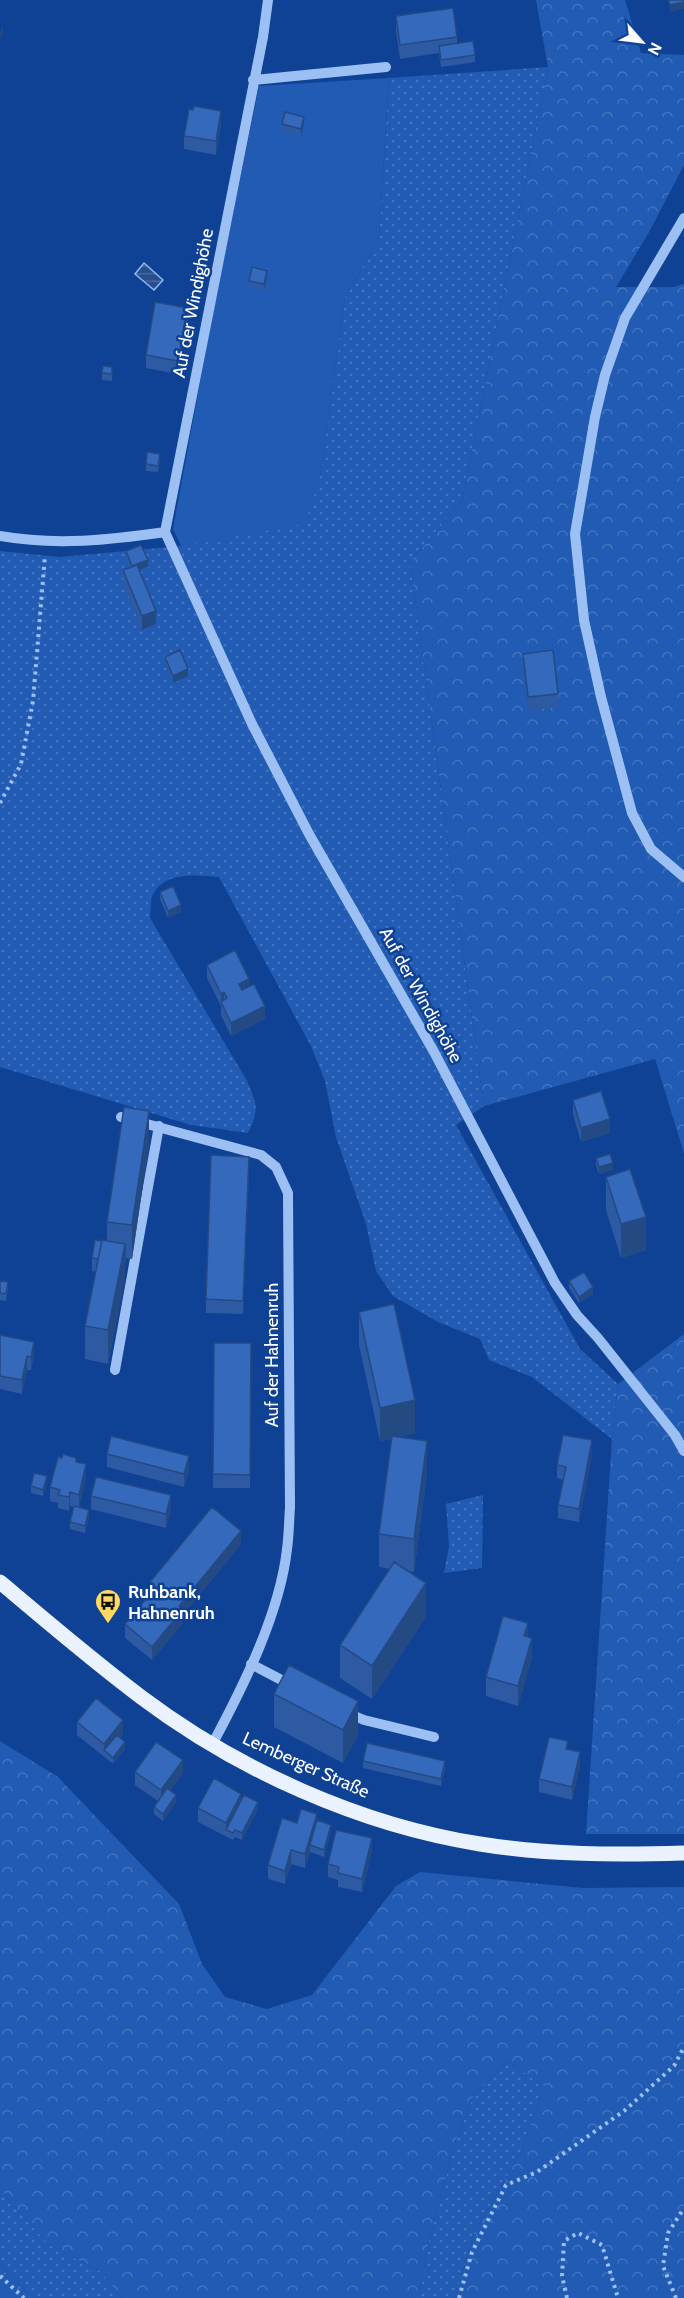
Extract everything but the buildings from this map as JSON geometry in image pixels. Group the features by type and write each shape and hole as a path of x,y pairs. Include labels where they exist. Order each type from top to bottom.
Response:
{"main road":[{"name":"Lemberger Straße","path":"0,1582 141,1697 213,1743 320,1797 402,1826 480,1844 595,1855 684,1853"}],"street":[{"name":"Auf der Windighöhe","path":"268,0 263,37 165,532 262,744 309,834 433,1050 555,1282 577,1316 598,1338 661,1417 684,1451"},
{"path":"253,80 386,67"},
{"path":"684,218 625,318 618,337 605,375 595,417 575,534 584,620 601,697 632,813 651,849 684,878"},
{"path":"0,537 46,542 83,542 165,532"},
{"name":"Auf der Hahnenruh","path":"121,1117 261,1155 276,1167 288,1193 290,1507 287,1550 270,1617 251,1665 213,1743"},
{"path":"115,1371 159,1126"},
{"path":"251,1665 299,1690"},
{"path":"339,1709 364,1720 434,1737"}],"path":[{"path":"0,802 21,764 33,701 46,542"},
{"path":"459,2298 472,2252 506,2185 537,2172 624,2111 674,2066 684,2047"},
{"path":"676,2298 663,2266 668,2233 684,2208"},
{"path":"567,2298 562,2276 564,2241 578,2233 602,2245 618,2298"},
{"path":"0,2276 24,2298"}],"green space":[{"path":"536,0 625,0 641,53 684,55 684,165 648,234 616,287 674,287 684,284 684,1153 655,1059 484,1106 410,562 462,501 548,67"},
{"path":"548,67 462,501 410,562 484,1106 456,1125 580,1349 618,1384 612,1439 532,1377 489,1360 480,1339 438,1322 393,1296 376,1271 366,1224 336,1137 325,1081 311,1046 219,877 182,876 166,881 153,894 150,918 253,1094 256,1112 248,1133 191,1125 0,1067 0,551 60,557 181,546 320,477 345,297 379,239 389,78"},
{"path":"389,78 379,239 345,297 320,477 305,524 181,546 173,529 212,318 259,86"},
{"path":"684,1334 684,1834 586,1834 612,1439 618,1384"},
{"path":"483,1495 482,1568 444,1573 449,1546 446,1504"},
{"path":"0,1741 58,1777 179,1904 202,1964 225,1997 267,2009 312,1995 396,1886 420,1872 583,1888 684,1887 684,2298 455,2298 474,2233 521,2152 544,2086 508,2061 474,2095 455,2143 428,2245 419,2298 122,2298 101,2272 48,2244 0,2190"},
{"path":"508,2061 544,2086 521,2152 474,2233 455,2298 419,2298 428,2245 455,2143 474,2095"},
{"path":"0,2190 48,2244 101,2272 122,2298 34,2298 8,2275 0,2263"},
{"path":"0,2263 8,2275 34,2298 0,2298"}],"shaded area":[{"path":"144,263 163,280 154,290 135,274"}],"place":[{"name":"Ruhbank, Hahnenruh","path":"108,1625"}]}
